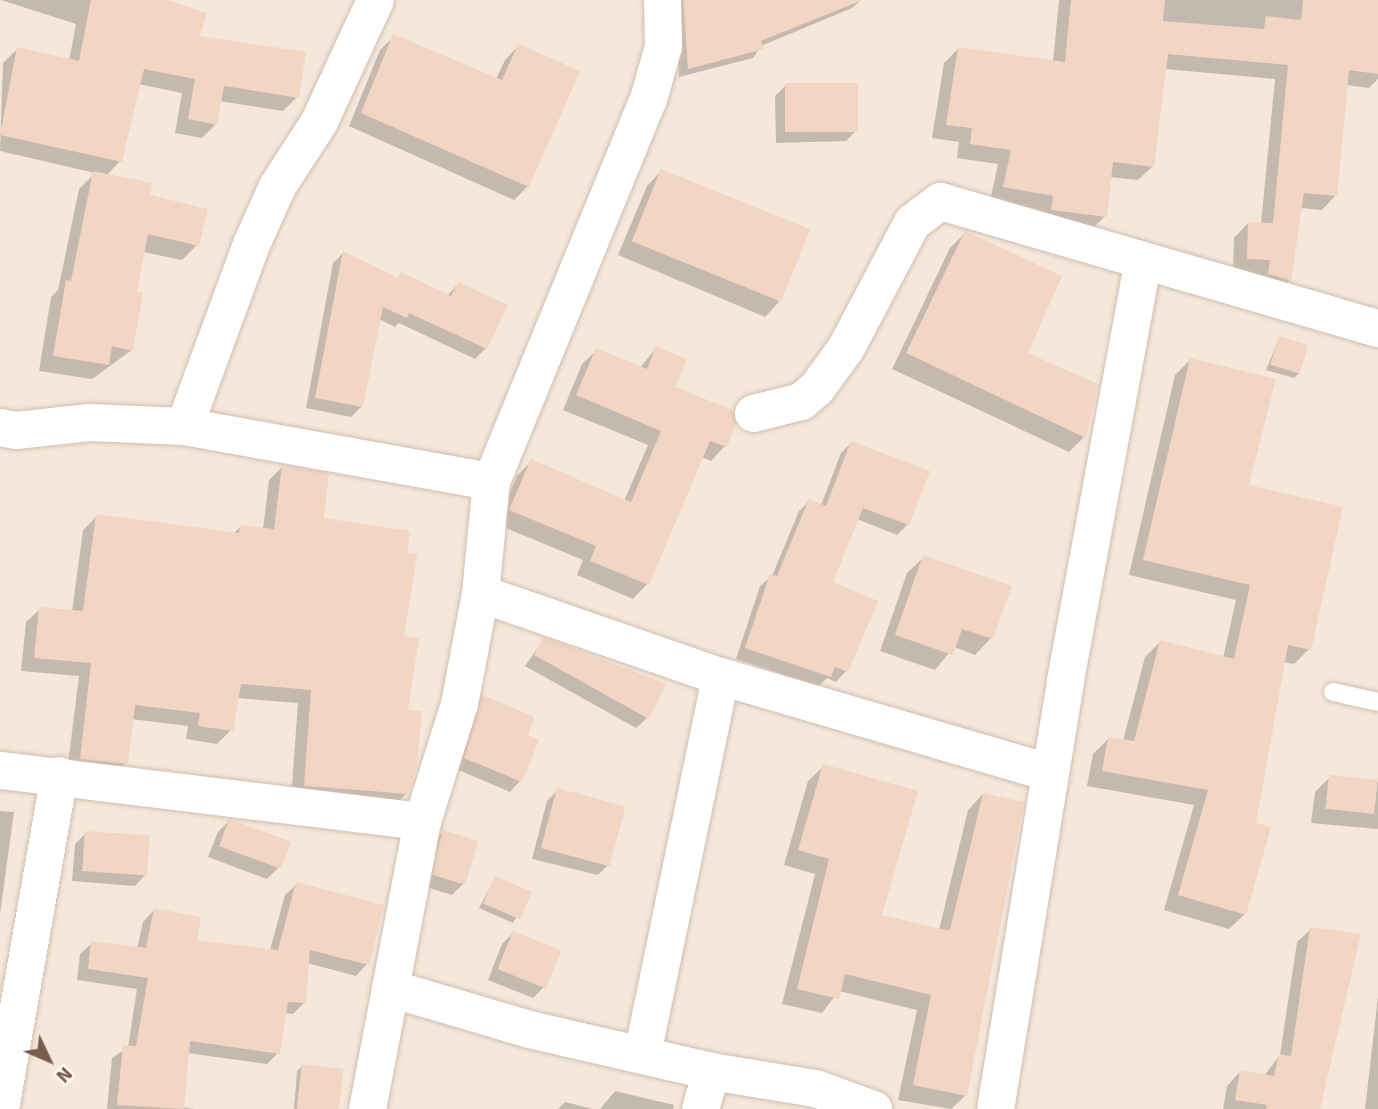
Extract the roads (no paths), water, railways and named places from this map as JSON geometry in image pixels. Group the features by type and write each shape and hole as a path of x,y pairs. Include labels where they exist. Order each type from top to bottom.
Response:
{"street":[{"path":"184,426 256,232 277,186 319,121 374,0"},
{"path":"367,1109 422,821 459,704 480,593 491,481 648,99 663,46 662,0"},
{"path":"753,413 801,401 817,387 846,347 912,222 940,201 1142,263 1378,328"},
{"path":"995,1109 1049,772 1142,263"},
{"path":"0,427 16,430 89,422 184,426 491,481"},
{"path":"480,593 720,676 1049,772"},
{"path":"642,1054 720,676"},
{"path":"0,770 59,775 422,821"},
{"path":"0,1109 59,775"},
{"path":"390,988 529,1029 711,1071 815,1088 873,1109"},
{"path":"700,1109 711,1071"}],"lane":[{"path":"1333,692 1378,702"}]}
